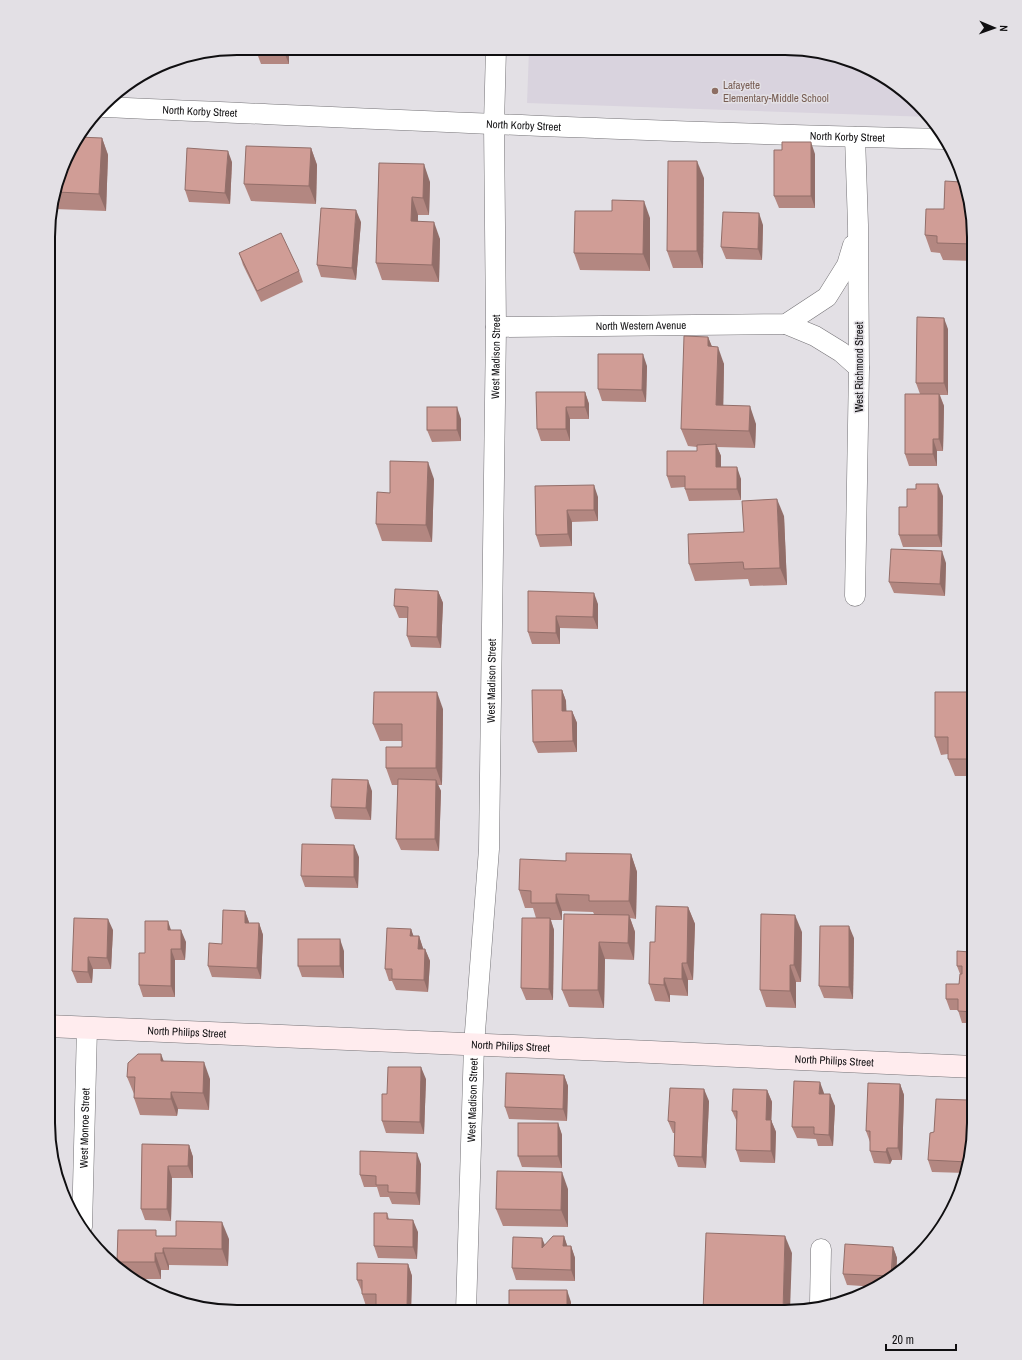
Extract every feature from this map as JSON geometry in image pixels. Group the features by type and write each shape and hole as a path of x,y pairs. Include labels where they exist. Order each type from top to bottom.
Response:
{"street":[{"name":"West Madison Street","path":"466,1305 474,1045 489,849 496,327 494,124 496,55"},
{"name":"North Korby Street","path":"109,107 494,124 938,139"},
{"name":"West Richmond Street","path":"854,137 858,226 859,368 855,596"},
{"path":"786,324 827,297 847,265 858,226"},
{"name":"North Western Avenue","path":"496,327 786,324 815,336 841,352 859,368"},
{"name":"North Philips Street","path":"55,1026 967,1067"},
{"name":"West Monroe Street","path":"82,1219 87,1028"},
{"path":"820,1301 821,1249"}],"shaded area":[{"name":"Lafayette Elementary-Middle School","path":"529,55 797,55 832,61 876,79 905,100 922,117 527,103"}],"building":[{"path":"85,137 102,138 99,194 61,192 69,168 79,146"},
{"path":"782,142 811,142 811,196 774,196 774,150 782,150"},
{"path":"246,146 311,148 309,186 244,184"},
{"path":"187,148 228,151 225,193 185,190"},
{"path":"668,161 697,161 697,251 667,251"},
{"path":"379,163 424,164 423,198 412,197 411,221 434,222 432,265 376,263"},
{"path":"945,181 958,182 961,190 967,225 967,244 937,243 937,236 925,235 926,209 944,209"},
{"path":"612,200 644,201 643,254 574,253 575,211 612,211"},
{"path":"321,208 356,210 352,268 317,265"},
{"path":"723,212 759,213 758,249 721,247"},
{"path":"281,233 299,271 257,291 239,253"},
{"path":"917,317 944,318 944,383 916,383"},
{"path":"684,336 708,337 708,346 718,347 716,405 750,406 749,431 681,429"},
{"path":"598,354 643,354 642,390 598,389"},
{"path":"536,392 585,392 585,407 566,407 566,429 537,429"},
{"path":"905,394 939,394 939,439 933,439 933,454 905,454"},
{"path":"427,407 457,407 457,430 427,430"},
{"path":"716,444 716,467 737,467 737,489 685,489 685,476 667,476 667,451 697,451 697,445"},
{"path":"390,461 428,462 426,525 376,524 377,492 390,493"},
{"path":"916,484 938,484 938,535 899,535 899,507 907,507 907,489 916,489"},
{"path":"594,485 594,510 567,510 568,534 536,535 535,486"},
{"path":"777,499 780,568 744,569 743,562 689,564 688,534 744,532 742,501"},
{"path":"891,549 942,551 940,584 889,582"},
{"path":"395,589 438,591 437,637 407,636 408,607 394,606"},
{"path":"528,591 594,593 593,617 556,616 556,633 528,632"},
{"path":"532,690 562,690 562,711 572,711 573,741 533,742"},
{"path":"374,692 437,692 436,768 386,768 386,747 402,747 402,724 373,724"},
{"path":"935,692 967,692 967,759 948,759 948,737 935,737"},
{"path":"332,779 368,780 366,808 331,807"},
{"path":"398,779 436,780 435,839 396,839"},
{"path":"302,844 354,845 354,877 301,876"},
{"path":"566,853 631,854 629,901 589,901 589,895 556,894 556,903 531,903 531,891 519,890 520,859 566,861"},
{"path":"656,906 688,907 687,963 682,963 682,979 664,978 664,985 649,984 650,942 655,942"},
{"path":"223,910 245,911 245,923 259,923 257,968 208,966 209,943 222,944"},
{"path":"564,914 629,915 628,943 599,942 598,990 562,990"},
{"path":"761,914 795,915 794,965 790,965 790,991 760,990"},
{"path":"74,918 108,919 107,958 88,957 88,972 72,971"},
{"path":"522,918 550,918 549,989 521,988"},
{"path":"145,921 168,921 168,930 181,930 181,949 171,949 171,986 139,985 139,953 145,953"},
{"path":"820,926 849,926 849,987 819,986"},
{"path":"387,928 411,929 410,936 419,936 418,949 425,949 424,980 392,979 392,969 385,969"},
{"path":"298,939 340,939 340,966 298,966"},
{"path":"957,951 967,952 967,1012 958,1011 958,999 946,999 946,984 959,984 960,974 962,974 962,966 957,966"},
{"path":"138,1054 161,1054 161,1061 204,1062 203,1093 171,1092 171,1099 134,1098 135,1077 127,1077 128,1063"},
{"path":"388,1067 421,1067 420,1122 382,1121 382,1094 387,1094"},
{"path":"506,1073 564,1075 563,1109 505,1107"},
{"path":"794,1081 820,1082 819,1094 830,1094 829,1135 814,1134 814,1127 792,1127"},
{"path":"868,1083 900,1084 898,1148 887,1148 886,1152 870,1151 870,1131 866,1131"},
{"path":"670,1088 704,1089 702,1157 674,1156 675,1122 668,1121"},
{"path":"733,1089 767,1090 766,1120 771,1120 771,1151 736,1150 737,1111 732,1111"},
{"path":"936,1099 967,1100 967,1135 962,1162 928,1160 930,1133 934,1132"},
{"path":"518,1123 558,1123 558,1156 518,1156"},
{"path":"142,1144 189,1145 188,1166 168,1166 167,1209 141,1209"},
{"path":"360,1151 417,1153 416,1193 388,1192 388,1185 376,1185 376,1176 360,1175"},
{"path":"497,1171 562,1172 561,1210 496,1209"},
{"path":"374,1213 387,1213 387,1219 413,1220 413,1247 374,1246"},
{"path":"176,1221 222,1222 222,1249 163,1248 163,1253 155,1253 155,1262 120,1262 117,1260 118,1230 156,1230 156,1236 176,1236"},
{"path":"706,1233 785,1236 783,1305 703,1305"},
{"path":"553,1236 564,1236 563,1246 571,1246 571,1270 512,1268 513,1237 542,1238 542,1248"},
{"path":"845,1244 893,1247 891,1270 884,1276 843,1274"},
{"path":"357,1263 408,1264 407,1305 376,1305 376,1294 362,1294 362,1280 357,1280"},
{"path":"509,1290 567,1290 567,1305 509,1305"}],"place":[{"name":"Lafayette Elementary-Middle School","path":"715,91"}]}
